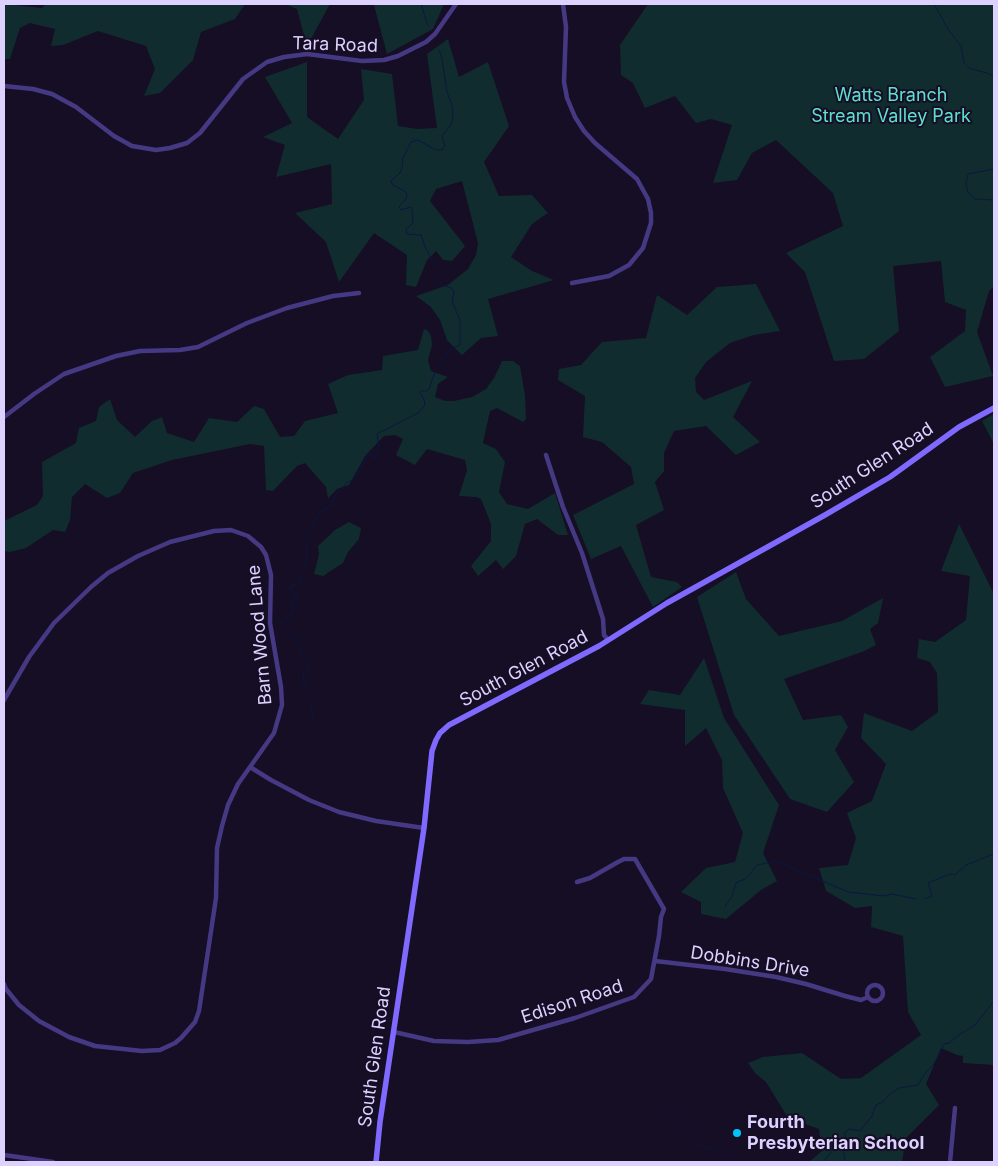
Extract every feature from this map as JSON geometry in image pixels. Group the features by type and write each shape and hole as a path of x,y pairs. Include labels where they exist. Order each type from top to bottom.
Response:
{"main road":[{"name":"South Glen Road","path":"376,1162 380,1122 424,828 432,751 436,740 443,730 608,640 667,603 826,515 890,477 959,427 994,408"}],"street":[{"name":"Tara Road","path":"4,86 32,89 52,94 76,106 114,136 132,146 156,150 170,148 187,143 200,133 243,79 267,62 284,57 307,54 362,61 384,60 398,56 426,42 435,34 456,4"},
{"path":"563,4 566,27 564,82 567,98 575,117 584,131 595,143 637,179 648,199 651,213 651,223 643,248 629,265 608,276 572,283"},
{"path":"4,417 64,374 109,358 140,351 180,350 198,347 247,323 287,308 333,296 359,293"},
{"path":"546,455 563,507 582,553 603,619 604,635 608,640"},
{"name":"Barn Wood Lane","path":"4,700 30,657 54,623 108,573 138,556 170,542 214,531 231,530 241,533 248,536 261,547 270,564 272,590 270,623 281,687 282,705 274,734 238,784 231,798 222,826 217,848 216,898 199,1011 195,1022 175,1044 160,1050 142,1051 95,1046 69,1037 39,1021 18,1005 4,984"},
{"path":"250,767 301,796 339,812 376,822 424,828"},
{"name":"Edison Road","path":"394,1032 434,1041 468,1042 498,1040 575,1018 634,997 651,978 664,909 637,860 631,859 618,862 590,878 578,882"},
{"name":"Dobbins Drive","path":"655,961 726,968 806,984 861,1000 868,997"},
{"path":"950,1162 955,1108"},
{"path":"4,1155 52,1162"}],"green space":[{"path":"4,4 42,8 46,4 245,4 235,19 201,32 193,60 160,93 144,96 155,69 146,46 98,31 63,45 51,46 55,29 30,23 20,28 10,59 4,59"},
{"path":"285,4 330,4 307,46 297,9"},
{"path":"370,4 444,4 433,29 387,54 374,5"},
{"name":"Watts Branch Stream Valley Park","path":"648,4 994,4 994,286 989,291 977,332 993,376 945,387 930,357 965,331 966,310 945,302 941,261 893,266 899,331 864,359 834,361 805,272 786,253 843,226 833,193 776,140 752,153 737,180 713,183 732,125 711,119 696,123 675,96 645,108 633,83 621,75 620,45"},
{"path":"448,39 459,77 488,62 509,126 484,162 499,196 532,195 548,213 532,224 511,257 532,271 554,280 488,299 498,336 481,338 462,355 447,340 440,320 431,307 416,296 448,285 468,269 476,255 478,243 462,181 436,189 430,201 465,246 452,261 443,260 436,251 427,260 416,287 406,285 407,255 374,233 339,282 326,242 295,213 332,204 331,164 276,177 285,145 263,137 292,123 265,77 307,62 307,117 338,139 364,100 361,69 392,74 398,126 417,129 437,128 427,54"},
{"path":"756,284 780,331 754,335 730,343 706,362 695,378 696,392 704,400 752,381 733,417 760,442 736,455 706,426 674,431 664,453 664,471 655,482 664,510 636,525 651,577 677,582 682,587 653,607 621,546 591,559 573,515 634,484 631,467 602,442 583,437 585,396 558,380 559,369 581,365 602,342 646,338 657,295 687,315 717,287"},
{"path":"424,329 431,336 432,345 428,360 431,371 448,377 438,384 435,397 445,401 472,397 486,389 502,361 513,361 520,366 525,396 526,419 523,422 497,408 490,411 483,443 496,449 505,462 499,492 507,504 528,509 555,493 568,535 558,535 537,519 525,524 516,556 503,569 496,560 478,576 471,566 491,541 491,524 481,499 459,496 467,470 465,460 427,449 415,465 396,455 403,439 395,435 384,436 365,456 349,485 337,489 328,498 326,487 305,463 297,466 273,491 266,490 264,446 250,444 172,460 133,473 120,493 107,498 85,484 72,497 70,520 65,532 53,530 26,548 10,552 4,551 4,521 37,505 43,496 42,462 76,443 79,428 96,421 99,407 110,399 117,420 135,437 152,421 162,417 167,433 194,442 209,418 237,422 254,406 264,409 280,437 294,436 305,421 338,413 328,384 348,375 382,370 383,356 418,350"},
{"path":"994,414 994,444 982,421"},
{"path":"349,522 361,528 359,539 348,552 343,563 323,576 314,574 319,554 318,546 335,530"},
{"path":"959,524 994,594 994,1065 963,1063 963,1056 941,1048 926,1084 939,1105 906,1138 902,1162 809,1162 822,1151 819,1129 788,1118 766,1082 756,1074 748,1063 763,1057 802,1053 841,1079 861,1078 921,1035 908,1012 903,936 871,927 872,906 855,908 826,891 819,868 848,865 856,838 847,813 872,801 886,764 861,738 864,713 912,731 938,712 937,673 930,662 917,658 919,639 935,642 966,620 970,576 941,571"},
{"path":"736,572 746,599 779,636 842,621 883,598 878,623 870,629 876,645 862,652 784,679 803,720 841,715 848,727 835,750 854,782 827,812 790,799 734,715 697,597"},
{"path":"704,658 724,718 779,805 763,853 777,881 761,890 726,919 701,914 701,902 681,892 706,868 735,862 743,833 723,788 722,760 706,728 685,746 685,710 640,704 649,690 680,695"}],"waterway":[{"path":"421,4 428,26"},
{"path":"934,4 948,29 961,46 964,63 969,68 990,74 994,78"},
{"path":"434,264 421,235 407,234 406,229 413,223 412,209 411,207 401,210 399,207 407,197 406,192 393,185 391,181 400,173 403,158 411,142 418,140 436,150 442,150 445,146 442,136 451,125 453,118 452,105 447,92 439,50"},
{"path":"994,169 968,174 966,184 968,192 975,199 994,200"},
{"path":"438,366 450,349 460,345 460,320 452,302 454,292 451,288 442,285 440,281"},
{"path":"307,536 318,514 332,504 338,492 355,478 367,456 369,454 374,457 377,456 379,449 377,434 418,413 425,405 420,393 429,389 435,372"},
{"path":"299,572 306,565 307,547 305,543"},
{"path":"283,626 282,621 291,614 293,608 292,599 299,596 291,590 291,585 298,584 300,578"},
{"path":"284,632 292,637 308,664 308,670 304,672 303,680 309,692"},
{"path":"310,700 313,718"},
{"path":"925,899 932,896 928,883 950,874 955,875 966,865 994,854"},
{"path":"725,907 732,896 736,883 747,878 757,865 776,861 848,892 884,896 892,894 916,899"},
{"path":"823,1162 835,1147 843,1145 847,1140 844,1133 849,1129 860,1131 872,1116 876,1105 883,1102 899,1088 918,1085 934,1064 944,1044 949,1043 975,1025 994,1001"},
{"path":"669,1113 687,1130 699,1145 710,1149 714,1148 729,1162"},
{"path":"843,1146 845,1162"}],"place":[{"name":"Fourth Presbyterian School","path":"737,1133"}]}
